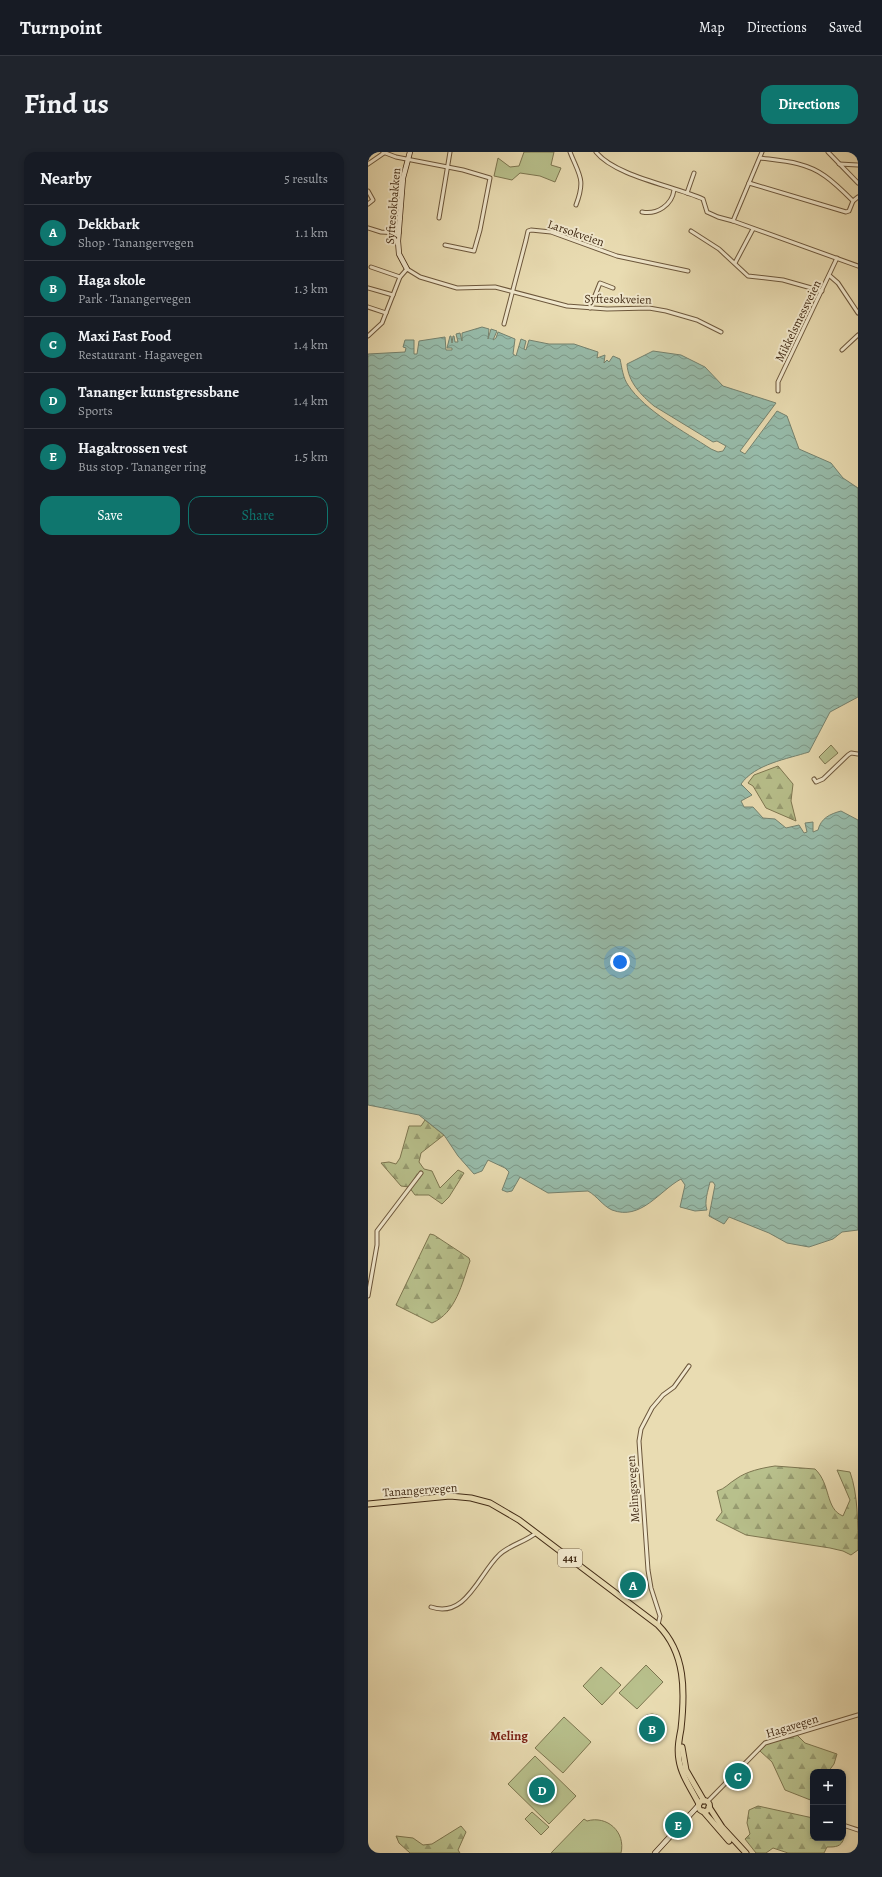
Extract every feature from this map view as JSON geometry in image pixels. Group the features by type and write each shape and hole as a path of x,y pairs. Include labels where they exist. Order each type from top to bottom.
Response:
{"main road":[{"name":"Tanangervegen","path":"368,1504 440,1497 471,1498 501,1508 658,1625 673,1644 681,1664 683,1683 681,1728 682,1750 686,1770 705,1801"},
{"name":"Tanangervegen","path":"681,1728 678,1742 679,1761 700,1808 742,1853"},
{"name":"441","path":"705,1801 726,1832 746,1853"},
{"path":"705,1801 700,1808 707,1810 709,1807"}],"street":[{"name":"Syftesokbakken","path":"407,269 399,254 399,233 403,178 410,152"},
{"path":"439,218 450,152"},
{"path":"570,152 581,175 581,188 576,205"},
{"path":"596,152 603,160 674,190 703,199 707,212 718,217 858,266"},
{"path":"733,221 762,152"},
{"path":"828,152 858,183"},
{"path":"368,163 383,153 447,166 490,178 480,230 474,251 445,245"},
{"path":"760,158 789,162 812,168 830,180 853,201"},
{"path":"839,164 858,165"},
{"path":"687,193 694,173"},
{"path":"749,183 846,212 849,211 853,201 858,196"},
{"path":"642,212 648,213 665,206 673,199 674,190"},
{"path":"368,191 373,200 368,204"},
{"path":"368,228 381,232 399,233"},
{"name":"Larsokveien","path":"504,324 528,231 534,229 551,232 617,256 688,271"},
{"path":"735,263 753,229"},
{"path":"691,231 719,249 752,278 783,280 822,291"},
{"name":"Mikkelsmessveien","path":"778,391 778,382 830,276 837,258"},
{"path":"371,267 400,277"},
{"path":"368,336 382,323 400,277 407,269 420,278 457,288 487,287 512,293"},
{"path":"830,276 838,283 858,313"},
{"path":"590,308 600,282 613,288"},
{"path":"368,288 393,295"},
{"name":"Syftesokveien","path":"512,293 567,306 590,308 649,308 666,310 697,320 721,332"},
{"path":"368,307 386,313"},
{"path":"842,350 858,335"},
{"path":"814,779 816,782 823,779 848,755 851,753 858,754"},
{"path":"368,1296 377,1245 377,1231 421,1173"},
{"name":"Melingsvegen","path":"658,1625 660,1616 651,1588 648,1570 639,1441 641,1429 650,1412 663,1395 674,1387 689,1366"},
{"path":"431,1607 438,1610 446,1609 459,1604 472,1591 497,1556 536,1533"},
{"name":"Hagavegen","path":"705,1801 765,1743 858,1715"},
{"path":"655,1853 700,1808"},
{"path":"846,1826 858,1830"}],"green space":[{"path":"524,152 554,152 551,165 561,168 555,182 540,176 520,173 512,180 494,176 498,158 510,167 519,166"},
{"path":"831,745 838,753 825,764 819,757"},
{"path":"778,766 793,784 791,801 796,821 766,808 753,786 748,783 754,775"},
{"path":"425,1120 444,1135 421,1153 419,1162 424,1169 432,1171 440,1188 458,1170 464,1173 449,1197 442,1204 429,1195 415,1195 409,1187 401,1186 381,1163 389,1162 396,1164 400,1158 409,1126 421,1126"},
{"path":"430,1234 434,1235 469,1258 470,1261 461,1288 452,1305 447,1312 432,1323 396,1305"},
{"path":"775,1466 815,1469 824,1482 833,1508 837,1513 843,1516 850,1500 837,1470 850,1472 855,1490 858,1520 858,1550 851,1555 843,1551 830,1548 746,1535 716,1520 722,1512 717,1491 740,1476 760,1469"},
{"path":"646,1665 663,1682 637,1709 619,1693"},
{"path":"601,1667 621,1685 602,1705 583,1686"},
{"path":"652,1714 661,1718 665,1727 661,1736 652,1740 643,1736 639,1727 643,1718"},
{"path":"564,1717 591,1742 563,1773 535,1748"},
{"path":"797,1735 805,1743 837,1754 834,1764 830,1769 810,1769 810,1800 785,1790 772,1762 760,1751 768,1743"},
{"path":"535,1756 576,1796 549,1824 508,1784"},
{"path":"758,1806 810,1817 810,1841 842,1841 838,1846 827,1847 824,1853 788,1853 773,1848 766,1853 756,1853 745,1839 750,1834 747,1823 749,1810"},
{"path":"532,1812 549,1827 541,1835 525,1819"},
{"path":"584,1819 587,1821 601,1821 608,1823 613,1827 621,1838 621,1853 551,1853"},
{"path":"461,1826 466,1832 458,1850 460,1853 410,1853 399,1843 396,1836 413,1838 423,1845 432,1844"}],"water":[{"path":"482,327 489,329 488,339 491,329 497,331 493,340 496,338 498,332 515,339 513,354 516,356 521,339 526,341 524,349 526,350 529,340 549,344 574,344 598,352 597,358 605,355 604,363 607,360 609,362 613,356 620,359 626,382 635,395 644,404 711,449 718,452 723,451 726,446 717,441 713,442 654,406 640,393 630,377 627,364 653,351 681,355 705,367 723,386 776,403 740,451 745,454 777,411 787,416 799,449 831,463 843,478 858,488 858,697 830,712 809,752 772,763 747,777 741,784 752,795 741,801 744,807 753,807 763,818 775,819 786,828 799,825 804,833 807,832 805,823 813,822 813,832 818,830 821,822 826,817 841,811 858,820 858,1230 842,1232 833,1239 809,1247 787,1243 769,1233 729,1217 724,1224 709,1216 715,1185 713,1182 710,1182 707,1193 707,1210 695,1211 680,1207 685,1185 681,1179 641,1208 622,1212 612,1210 588,1191 548,1193 520,1177 512,1191 507,1192 502,1190 509,1172 505,1168 488,1160 482,1171 474,1174 458,1156 444,1135 419,1115 368,1105 368,354 405,352 406,348 403,347 405,340 414,340 414,354 417,354 419,341 445,337 446,350 452,350 452,348 447,348 450,336 452,343 453,336 455,342 458,342 456,334 460,333 462,341 462,333"}],"place":[{"name":"Dekkbark","path":"633,1585"},
{"name":"Haga skole","path":"652,1729"},
{"name":"Maxi Fast Food","path":"738,1776"},
{"name":"Tananger kunstgressbane","path":"542,1790"},
{"name":"Hagakrossen vest","path":"678,1825"}],"district":[{"name":"Meling","path":"509,1735"}]}
